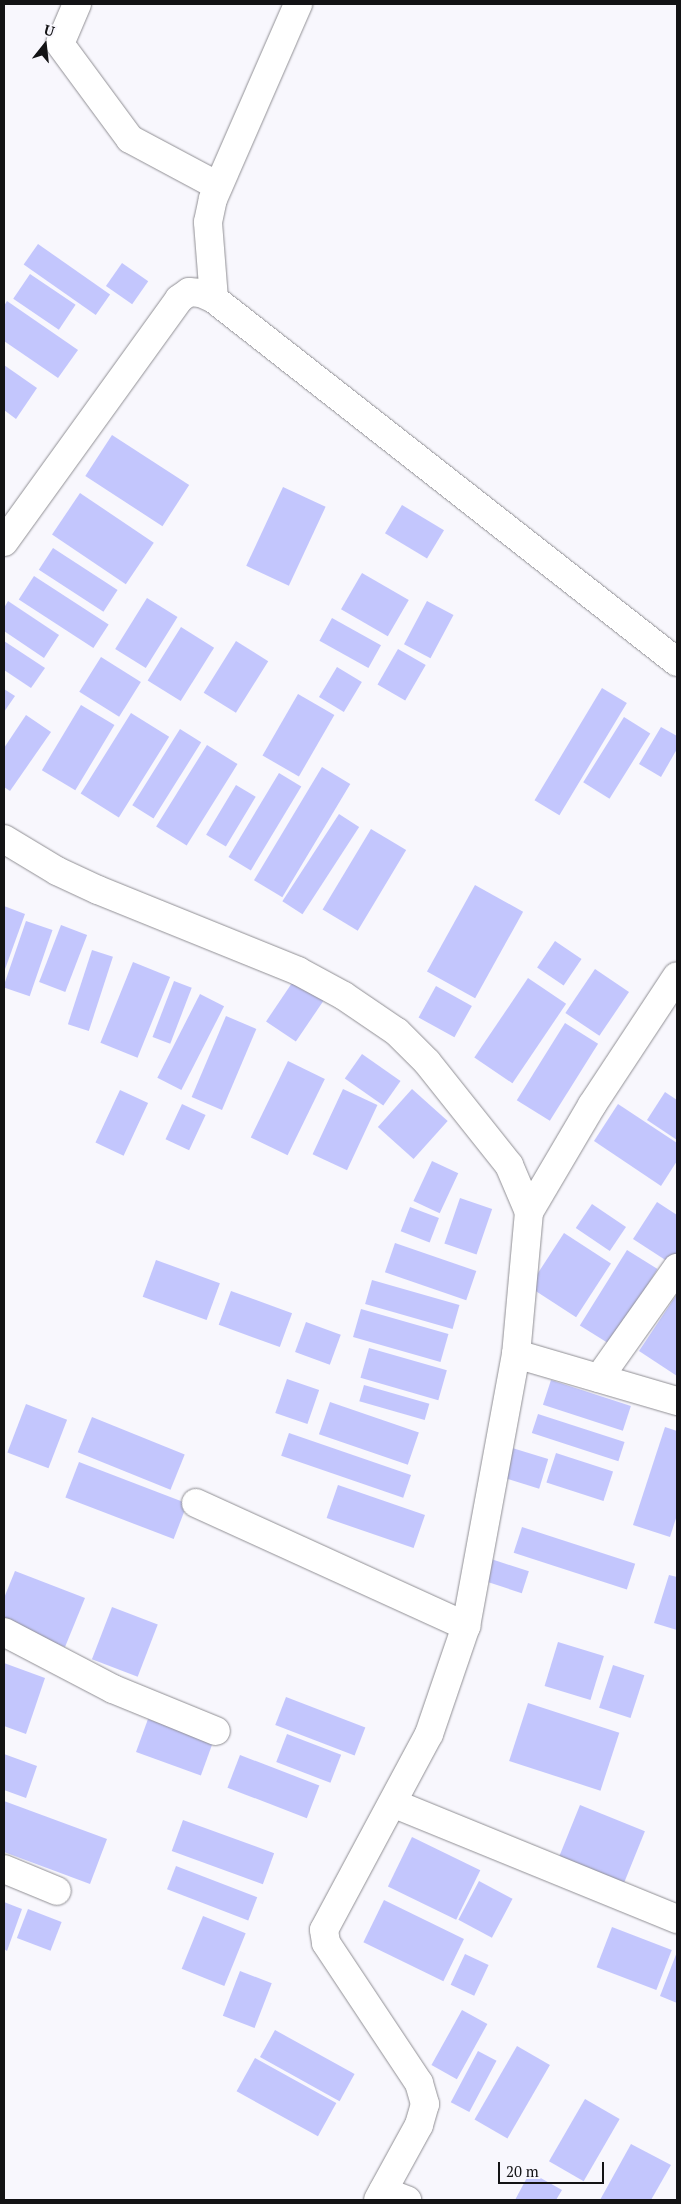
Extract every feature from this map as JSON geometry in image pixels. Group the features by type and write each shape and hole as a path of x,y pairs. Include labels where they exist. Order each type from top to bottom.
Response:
{"street":[{"path":"77,4 60,44 130,139 218,186"},
{"path":"214,299 208,222 218,186 298,4"},
{"path":"4,542 179,299 189,292 201,293 214,299 677,662"},
{"path":"4,839 57,871 98,890 298,971 397,1032 428,1062 509,1165 529,1212"},
{"path":"389,2197 419,2125 425,2104 419,2083 326,1943 324,1930 395,1804 429,1734 466,1626 516,1354 529,1212 592,1105 677,976"},
{"path":"599,1378 677,1268"},
{"path":"516,1354 677,1401"},
{"path":"196,1502 466,1626"},
{"path":"4,1632 114,1689 216,1731"},
{"path":"395,1804 677,1919"},
{"path":"4,1869 57,1891"}],"building":[{"path":"38,244 110,294 96,315 24,264"},
{"path":"122,263 148,281 132,304 106,286"},
{"path":"30,274 76,305 59,330 13,299"},
{"path":"7,301 78,350 58,378 4,341 4,306"},
{"path":"4,365 37,388 16,419 4,410"},
{"path":"112,435 189,485 162,526 85,476"},
{"path":"283,487 326,507 289,586 246,566"},
{"path":"80,493 154,543 126,584 52,534"},
{"path":"402,505 444,530 427,559 385,533"},
{"path":"53,548 118,590 103,612 39,570"},
{"path":"362,573 409,600 388,636 341,609"},
{"path":"34,576 109,624 93,648 19,599"},
{"path":"147,598 178,617 146,668 115,649"},
{"path":"8,601 59,635 44,658 4,631 4,608"},
{"path":"427,601 453,615 430,658 404,644"},
{"path":"332,618 381,645 368,668 319,641"},
{"path":"181,627 214,648 181,701 148,680"},
{"path":"4,641 45,668 31,688 4,670"},
{"path":"236,641 268,661 236,713 204,693"},
{"path":"398,649 426,665 405,701 378,685"},
{"path":"101,657 141,682 119,717 79,692"},
{"path":"337,667 362,682 344,712 319,697"},
{"path":"602,688 627,703 559,815 535,800"},
{"path":"4,689 15,696 4,712"},
{"path":"298,694 334,715 299,776 262,755"},
{"path":"81,705 114,725 75,790 42,770"},
{"path":"131,713 169,737 119,817 81,794"},
{"path":"26,715 51,732 10,791 4,787 4,748"},
{"path":"624,717 650,733 609,799 583,782"},
{"path":"661,727 677,736 677,749 661,777 639,764"},
{"path":"180,729 201,742 154,819 132,805"},
{"path":"207,745 238,764 187,845 156,826"},
{"path":"322,767 350,784 282,897 254,880"},
{"path":"279,773 301,786 251,870 229,857"},
{"path":"236,785 256,797 226,847 206,835"},
{"path":"339,814 359,827 302,914 282,901"},
{"path":"371,829 406,850 358,931 323,910"},
{"path":"475,885 523,912 475,998 427,972"},
{"path":"4,906 25,914 4,972"},
{"path":"26,921 52,930 30,996 4,987"},
{"path":"61,925 87,935 65,992 39,982"},
{"path":"555,941 582,959 564,985 537,968"},
{"path":"92,950 113,957 89,1031 68,1024"},
{"path":"133,962 170,977 137,1058 100,1043"},
{"path":"595,969 629,992 599,1036 565,1013"},
{"path":"528,978 566,1004 512,1083 474,1058"},
{"path":"294,980 324,1000 296,1042 266,1021"},
{"path":"174,981 192,988 170,1044 152,1037"},
{"path":"436,986 472,1006 454,1037 419,1017"},
{"path":"200,994 224,1006 181,1090 157,1078"},
{"path":"226,1016 256,1029 222,1110 192,1097"},
{"path":"565,1023 598,1044 550,1121 517,1100"},
{"path":"362,1054 401,1081 383,1106 345,1079"},
{"path":"288,1061 325,1079 288,1155 251,1137"},
{"path":"343,1089 377,1105 347,1170 313,1154"},
{"path":"412,1089 448,1121 414,1159 378,1127"},
{"path":"120,1090 148,1103 124,1156 95,1143"},
{"path":"665,1092 677,1100 677,1140 647,1120"},
{"path":"182,1104 206,1115 189,1150 166,1139"},
{"path":"618,1104 677,1143 677,1161 661,1186 594,1141"},
{"path":"432,1161 458,1173 440,1213 413,1201"},
{"path":"460,1198 492,1209 477,1254 444,1243"},
{"path":"657,1202 677,1215 677,1253 670,1263 633,1239"},
{"path":"592,1204 626,1227 610,1251 576,1228"},
{"path":"410,1207 439,1218 430,1242 401,1231"},
{"path":"564,1233 611,1263 576,1317 529,1287"},
{"path":"395,1243 476,1271 466,1300 385,1272"},
{"path":"627,1250 658,1269 610,1345 580,1325"},
{"path":"156,1260 220,1283 207,1320 143,1297"},
{"path":"372,1280 459,1305 453,1329 365,1304"},
{"path":"231,1291 292,1313 280,1347 219,1325"},
{"path":"677,1294 677,1376 639,1351"},
{"path":"361,1309 448,1334 440,1362 353,1337"},
{"path":"306,1322 341,1335 330,1365 295,1352"},
{"path":"369,1348 447,1370 438,1400 360,1378"},
{"path":"287,1379 319,1390 307,1424 275,1413"},
{"path":"551,1380 631,1406 623,1431 543,1405"},
{"path":"364,1385 429,1404 425,1420 359,1401"},
{"path":"330,1402 419,1433 408,1465 319,1434"},
{"path":"26,1404 67,1420 48,1468 7,1453"},
{"path":"538,1414 625,1442 618,1461 532,1433"},
{"path":"92,1417 185,1454 170,1490 78,1452"},
{"path":"665,1427 677,1431 677,1515 670,1537 633,1525"},
{"path":"289,1433 411,1475 403,1498 281,1456"},
{"path":"509,1447 548,1459 539,1489 500,1477"},
{"path":"556,1453 613,1472 603,1501 546,1482"},
{"path":"79,1462 187,1504 174,1539 65,1497"},
{"path":"338,1485 425,1515 414,1548 327,1518"},
{"path":"522,1527 635,1564 627,1589 514,1553"},
{"path":"488,1558 529,1571 522,1593 481,1580"},
{"path":"15,1571 85,1598 65,1647 4,1623 4,1598"},
{"path":"669,1575 677,1577 677,1630 654,1623"},
{"path":"112,1607 158,1625 138,1677 92,1659"},
{"path":"558,1642 604,1656 590,1700 545,1686"},
{"path":"4,1663 45,1678 26,1734 4,1726"},
{"path":"613,1665 644,1675 630,1718 599,1708"},
{"path":"286,1697 365,1727 355,1755 275,1725"},
{"path":"528,1703 619,1733 600,1791 509,1761"},
{"path":"148,1719 213,1743 201,1775 136,1752"},
{"path":"287,1734 341,1755 330,1783 276,1762"},
{"path":"4,1754 37,1766 26,1798 4,1790"},
{"path":"240,1755 319,1785 307,1818 227,1788"},
{"path":"4,1801 107,1839 90,1884 4,1852"},
{"path":"580,1805 645,1831 622,1889 557,1862"},
{"path":"183,1820 274,1853 263,1884 172,1851"},
{"path":"412,1837 480,1870 456,1920 388,1886"},
{"path":"176,1866 257,1897 248,1921 167,1889"},
{"path":"479,1881 513,1899 492,1938 458,1920"},
{"path":"384,1900 464,1939 443,1981 363,1942"},
{"path":"4,1902 22,1909 7,1951 4,1949"},
{"path":"28,1909 62,1922 50,1951 17,1938"},
{"path":"203,1916 246,1933 224,1986 182,1969"},
{"path":"612,1927 672,1950 656,1990 597,1967"},
{"path":"677,1952 677,2003 660,1996"},
{"path":"465,1954 489,1965 474,1996 451,1985"},
{"path":"240,1971 272,1983 255,2028 223,2016"},
{"path":"462,2010 487,2024 457,2079 431,2065"},
{"path":"275,2030 355,2074 340,2101 260,2057"},
{"path":"517,2046 550,2065 507,2139 475,2120"},
{"path":"478,2051 497,2061 469,2112 451,2102"},
{"path":"255,2058 336,2103 318,2136 237,2091"},
{"path":"585,2099 620,2119 584,2181 549,2161"},
{"path":"631,2144 671,2165 651,2200 600,2200"},
{"path":"530,2172 562,2190 556,2200 515,2200"}]}
